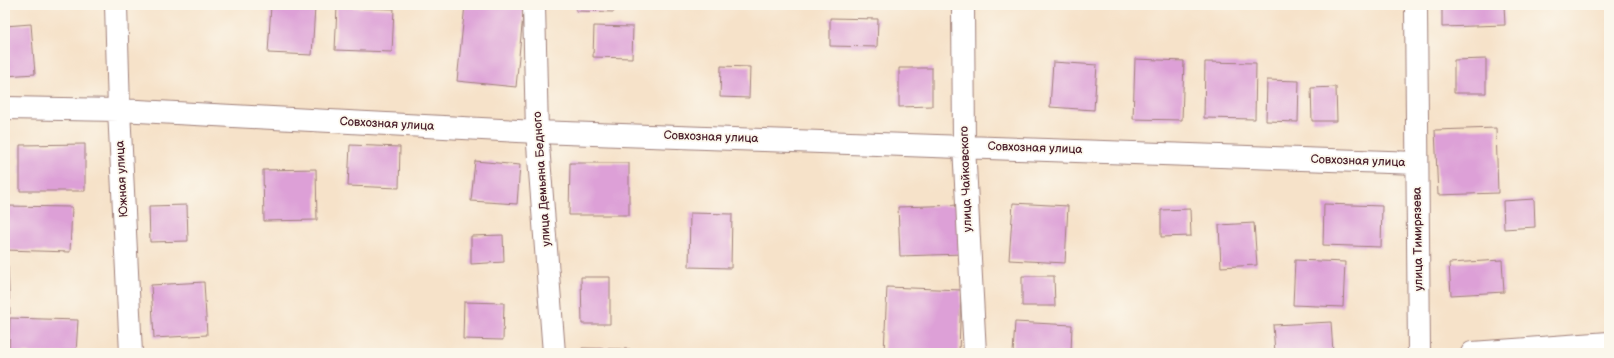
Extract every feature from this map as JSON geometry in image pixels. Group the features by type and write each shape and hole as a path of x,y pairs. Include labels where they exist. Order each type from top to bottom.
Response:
{"street":[{"name":"Южная улица","path":"116,5 119,110 131,353"},
{"name":"улица Демьяна Бедного","path":"534,5 537,132 554,353"},
{"name":"улица Чайковского","path":"963,5 964,146 975,353"},
{"name":"улица Тимирязева","path":"1416,5 1419,353"},
{"name":"Совхозная улица","path":"5,108 119,110 537,132 1417,163"},
{"path":"1472,353 1609,344"}],"building":[{"path":"271,5 315,7 312,55 268,53"},
{"path":"465,5 524,5 516,87 457,81"},
{"path":"576,5 614,5 614,12 576,11"},
{"path":"1442,5 1504,5 1505,25 1442,27"},
{"path":"337,7 394,9 392,52 335,50"},
{"path":"830,18 878,19 877,47 830,46"},
{"path":"31,24 35,74 5,76 5,26"},
{"path":"594,26 633,27 632,58 593,57"},
{"path":"1135,59 1184,61 1182,120 1133,119"},
{"path":"1486,59 1486,93 1454,93 1454,60"},
{"path":"1053,62 1097,65 1094,110 1050,107"},
{"path":"1205,62 1256,63 1255,119 1204,118"},
{"path":"721,66 750,67 749,98 720,97"},
{"path":"899,68 932,68 932,106 899,107"},
{"path":"1267,80 1299,81 1298,122 1266,121"},
{"path":"1336,87 1337,121 1312,121 1311,88"},
{"path":"1496,128 1498,193 1438,195 1435,130"},
{"path":"85,144 85,191 20,191 20,145"},
{"path":"350,145 400,147 399,188 348,186"},
{"path":"475,161 520,165 517,204 471,201"},
{"path":"570,163 629,163 629,215 569,215"},
{"path":"316,169 317,220 264,221 263,170"},
{"path":"1534,199 1535,227 1504,229 1503,201"},
{"path":"1013,203 1068,206 1065,263 1009,260"},
{"path":"1324,204 1382,206 1381,247 1323,245"},
{"path":"187,205 188,241 150,242 149,206"},
{"path":"961,205 963,254 900,256 898,207"},
{"path":"5,206 72,207 70,252 5,250"},
{"path":"1190,209 1191,236 1161,237 1161,210"},
{"path":"690,213 732,214 731,268 689,267"},
{"path":"1254,223 1257,265 1221,267 1219,225"},
{"path":"503,235 504,262 471,264 471,236"},
{"path":"1295,260 1345,262 1343,307 1293,305"},
{"path":"1502,260 1504,292 1451,295 1449,263"},
{"path":"5,267 8,267 10,314 5,315"},
{"path":"1022,276 1054,276 1055,306 1022,306"},
{"path":"581,277 610,277 610,324 582,324"},
{"path":"204,282 207,335 154,338 151,285"},
{"path":"887,287 961,290 959,353 884,352"},
{"path":"464,302 504,303 503,340 463,339"},
{"path":"10,318 78,320 76,353 9,353"},
{"path":"1015,322 1072,325 1071,353 1013,353"},
{"path":"1331,322 1333,352 1275,353 1273,325"},
{"path":"582,348 630,349 630,353 582,353"}]}
